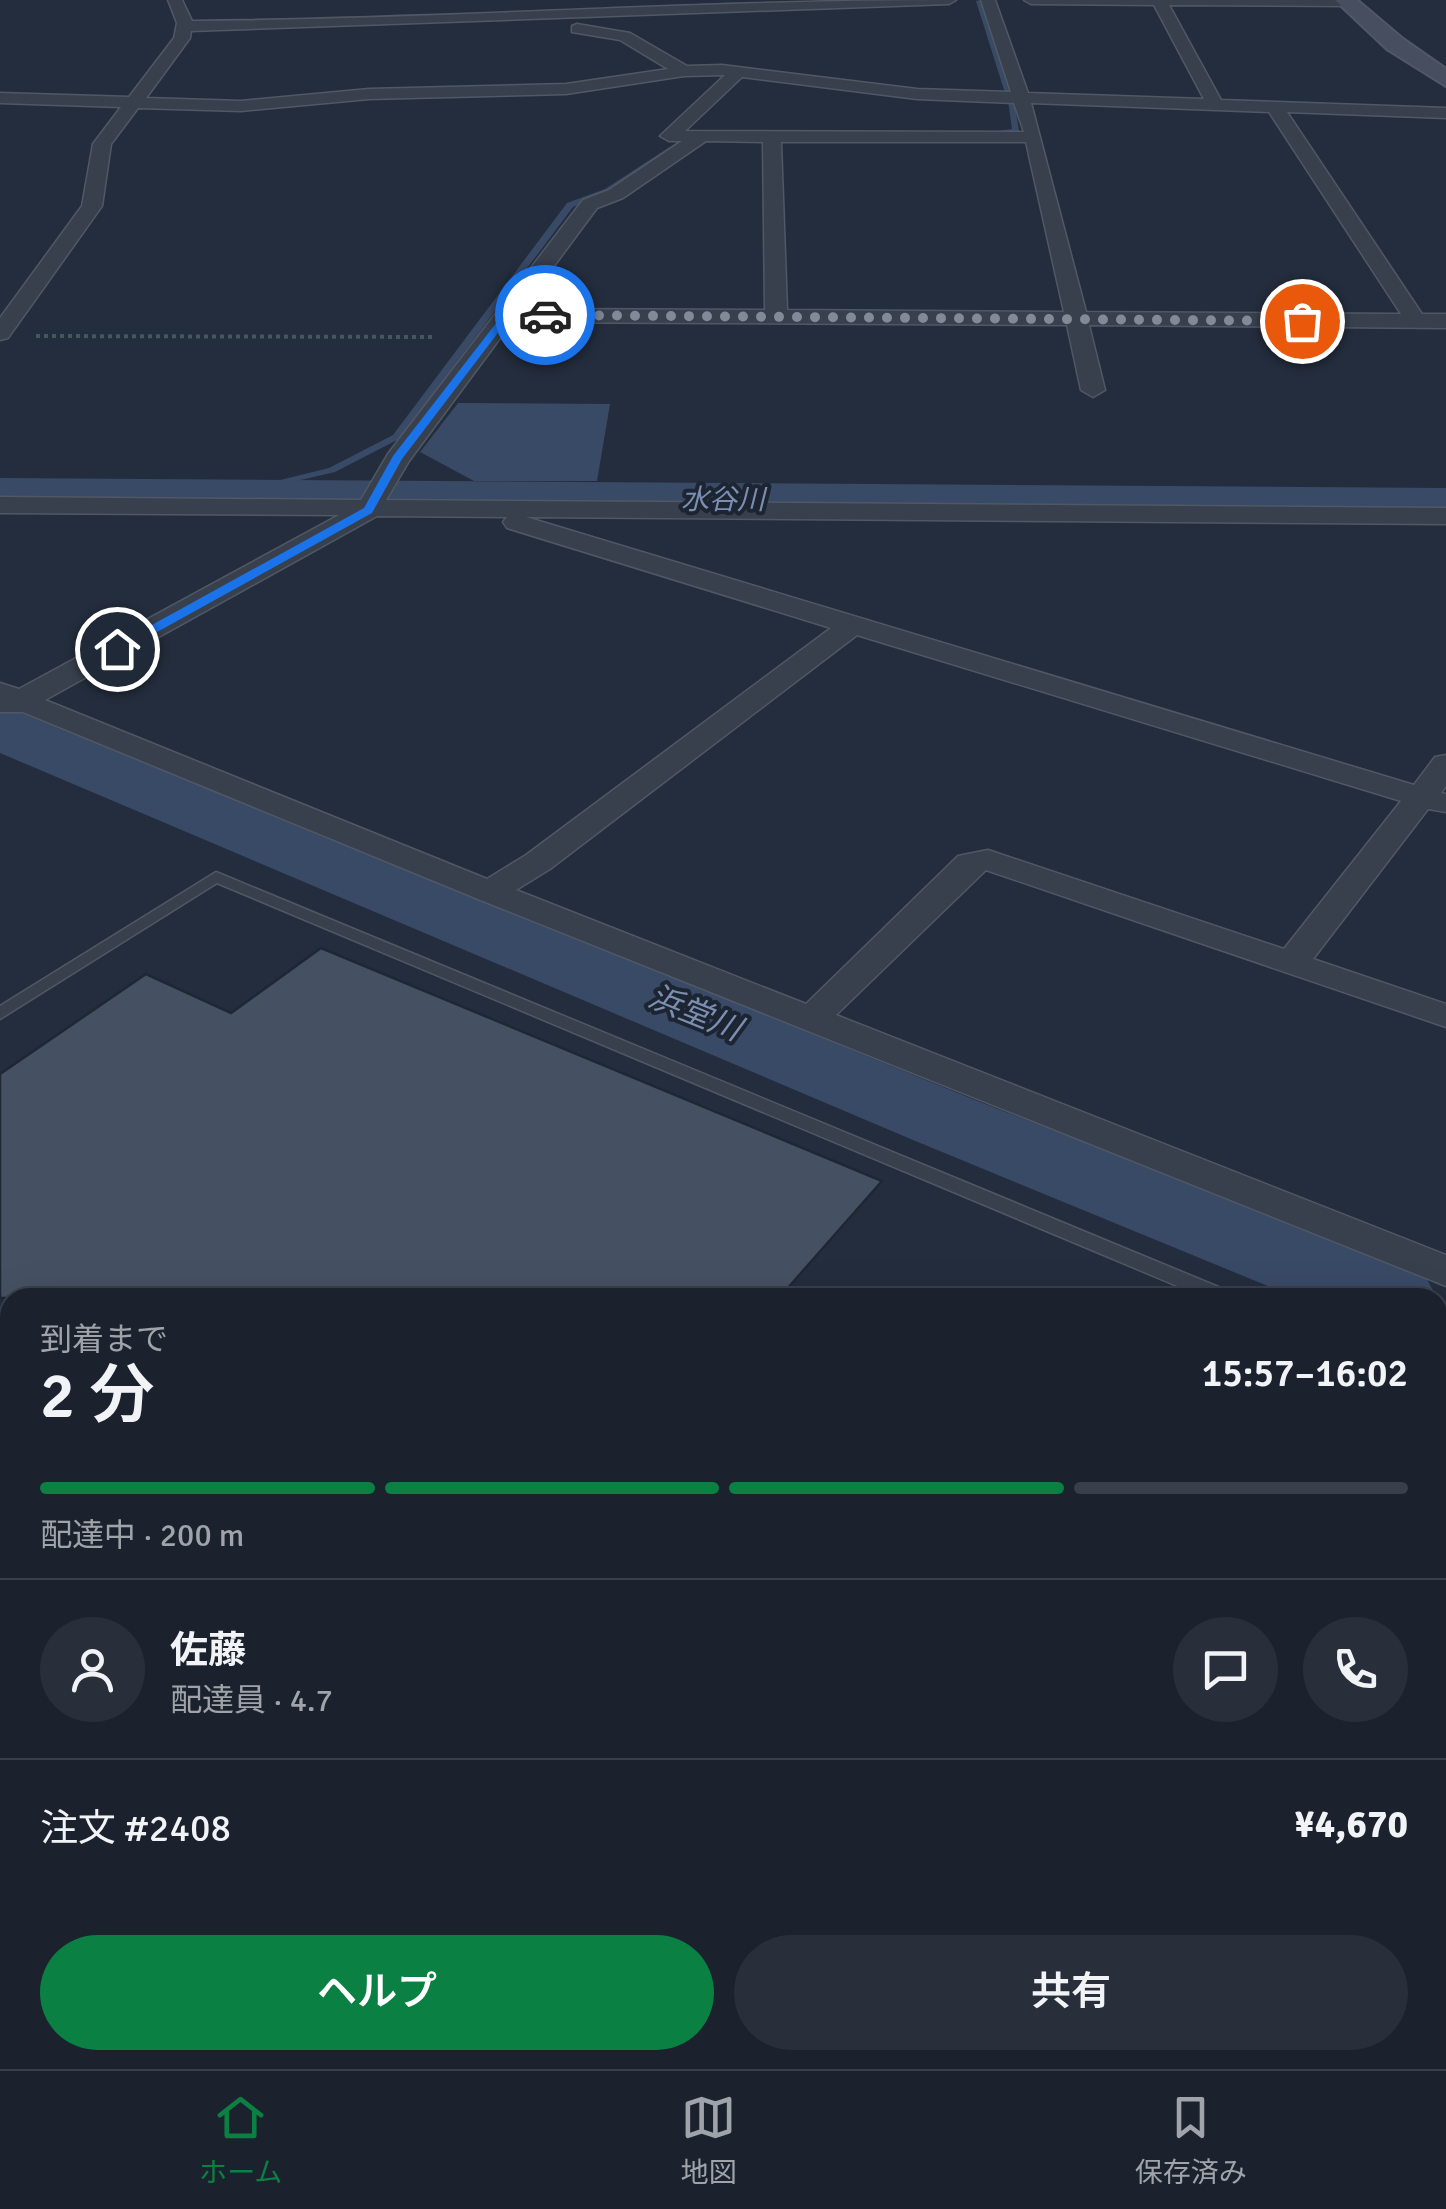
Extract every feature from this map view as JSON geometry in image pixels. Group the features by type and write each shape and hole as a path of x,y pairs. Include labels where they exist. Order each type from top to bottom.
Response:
{"main road":[{"path":"1346,1 1395,44 1446,80"}],"street":[{"path":"10,334 92,206 102,144 182,38 184,26 175,0"},
{"path":"480,0 545,26 624,36 684,71"},
{"path":"184,26 356,24 776,2 949,0"},
{"path":"988,0 1034,137 1092,390"},
{"path":"1031,0 1346,1"},
{"path":"1160,1 1214,104"},
{"path":"0,98 241,106 369,94 513,92 684,71 738,72 917,94 1446,113"},
{"path":"738,72 669,136 1034,137"},
{"path":"1274,106 1416,321"},
{"path":"7,703 373,501 397,458 590,204 616,194 702,136"},
{"path":"772,136 776,319"},
{"path":"507,314 1446,322"},
{"path":"0,505 373,501 477,510 1446,516"},
{"path":"477,510 1434,800"},
{"path":"490,892 538,862 853,624"},
{"path":"7,703 1446,1271"},
{"path":"1291,964 1434,800 1446,764"},
{"path":"811,1019 970,863 988,860 1446,1016"}],"lane":[{"path":"0,1014 216,877 1202,1288"}],"path":[{"path":"10,334 436,337"}],"water":[{"path":"458,403 610,404 597,481 474,481 420,452"}],"building":[{"path":"321,948 882,1181 788,1288 0,1288 0,1074 146,974 231,1013"}],"waterway":[{"path":"979,1 1008,93"},
{"path":"999,132 1016,131 1011,100"},
{"path":"226,496 332,470 396,437 570,205 607,190 684,140"},
{"name":"水谷川","path":"0,495 1446,505"},
{"name":"浜堂川","path":"0,728 944,1120 1365,1288"}],"way so far":[{"path":"545,315 1302,321"}],"route":[{"path":"117,649 368,510 397,458 507,314 545,315"}]}
